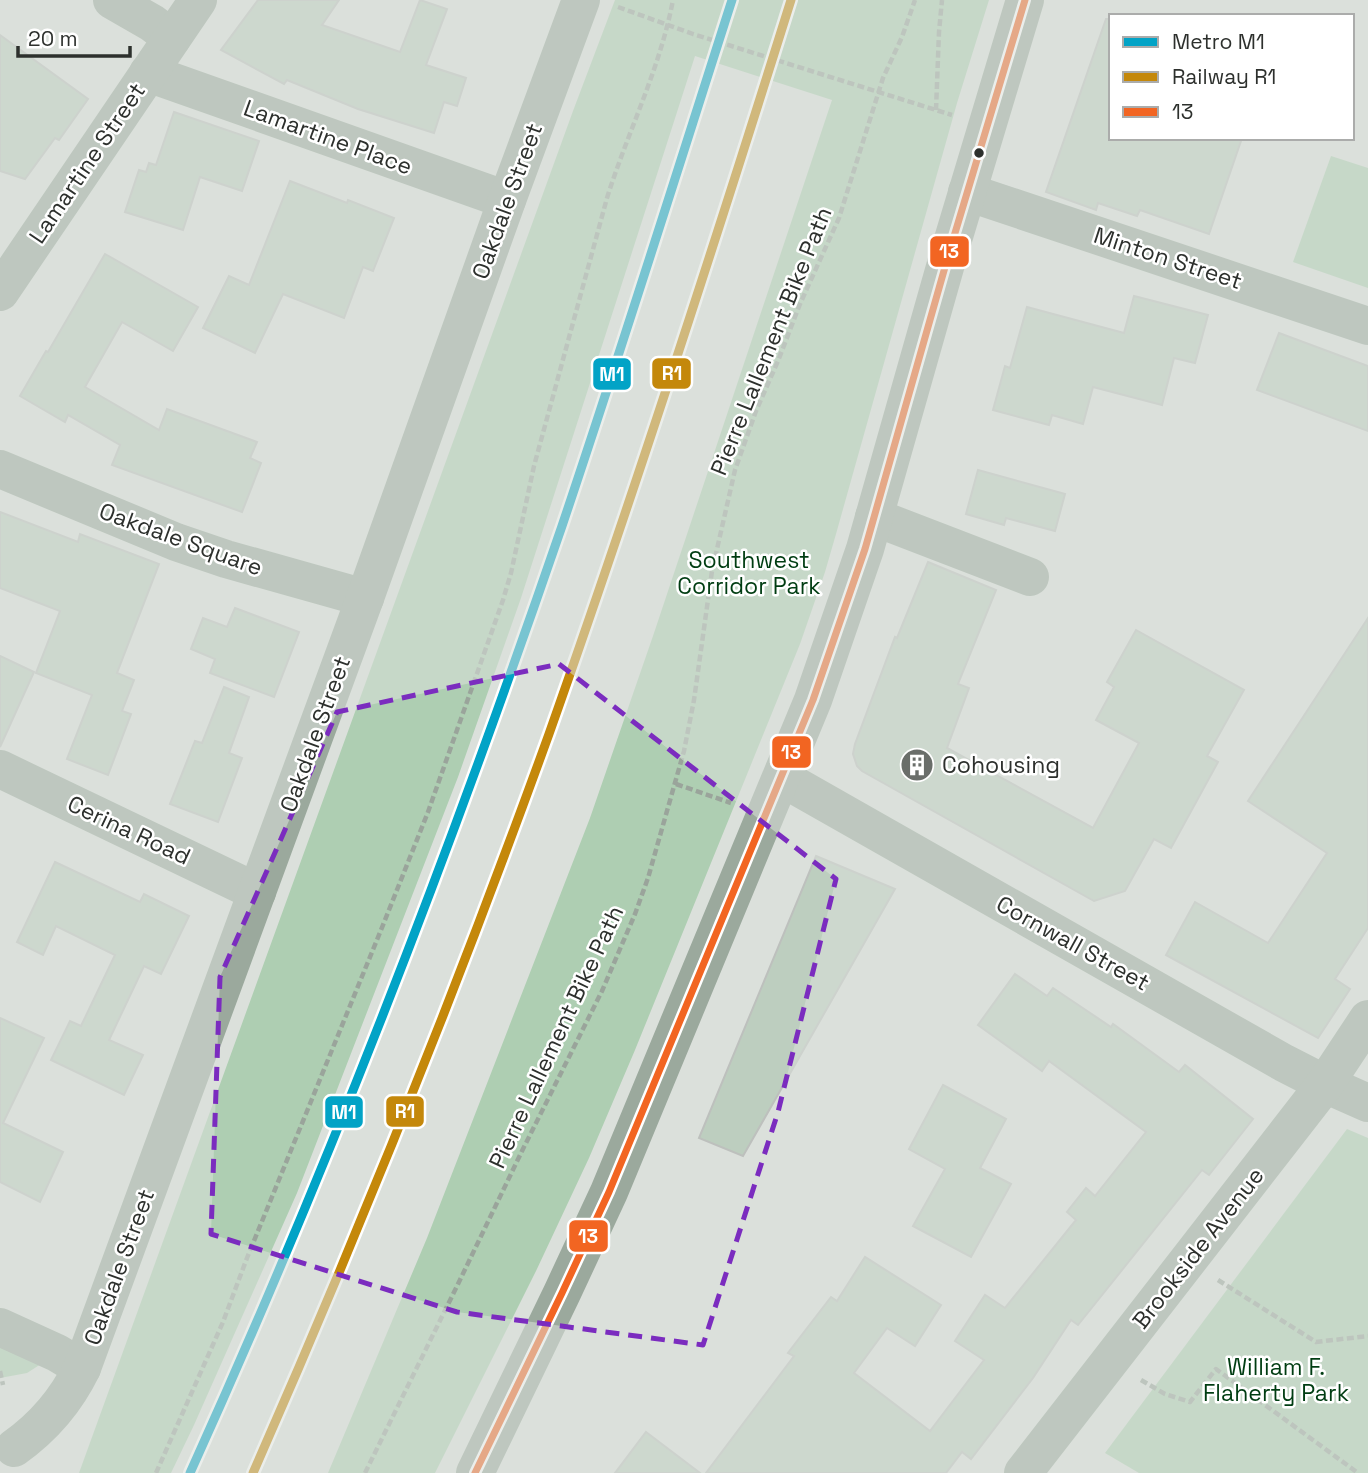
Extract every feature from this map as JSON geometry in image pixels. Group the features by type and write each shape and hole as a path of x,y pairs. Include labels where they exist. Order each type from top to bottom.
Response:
{"street":[{"path":"112,0 172,38"},
{"name":"Lamartine Street","path":"0,292 198,0"},
{"path":"475,1473 609,1192 782,778 828,659 855,583 1025,0"},
{"name":"Oakdale Street","path":"15,1448 56,1411 82,1368 365,598 507,200 594,2"},
{"name":"Lamartine Place","path":"148,73 507,200"},
{"name":"Minton Street","path":"967,192 1368,326"},
{"name":"Oakdale Square","path":"0,469 176,542 365,598"},
{"path":"874,517 1030,577"},
{"name":"Cerina Road","path":"0,769 257,892"},
{"name":"Cornwall Street","path":"782,778 1284,1063 1368,1103"},
{"name":"Brookside Avenue","path":"1023,1473 1325,1084 1368,1018"},
{"path":"0,1326 82,1368"}],"path":[{"path":"156,1473 223,1322 382,930 428,812 503,600 537,457 607,198 653,74 673,0"},
{"name":"Pierre Lallement Bike Path","path":"365,1473 602,991 635,914 684,751 712,571 735,470 800,304 839,218 878,93 915,0"},
{"path":"936,110 942,0"},
{"path":"594,2 959,118"},
{"path":"676,784 742,807"},
{"path":"1234,1290 1316,1342 1368,1336"},
{"path":"1165,1394 1190,1402 1216,1369 1358,1473"},
{"path":"0,1370 3,1385"}],"highlighted area":[{"path":"559,664 836,879 778,1112 703,1345 457,1312 211,1234 220,977 337,712"}],"green space":[{"name":"Southwest Corridor Park","path":"615,0 989,0 957,103 825,572 800,644 589,1158 435,1473 328,1473 427,1238 590,818 832,100 695,56 521,598 458,777 297,1193 171,1473 79,1473 573,111"},
{"path":"1331,156 1368,168 1368,288 1293,262"},
{"name":"William F. Flaherty Park","path":"1347,1129 1368,1138 1368,1473 1139,1473 1105,1453"},
{"path":"0,1340 41,1364 27,1373 0,1378"}],"building":[{"path":"258,0 339,0 322,25 400,52 420,0 447,9 426,65 466,78 457,106 444,102 434,133 358,109 287,80 284,84 221,50"},
{"path":"1106,19 1109,19 1109,140 1241,140 1209,234 1140,210 1137,216 1098,203 1096,210 1046,192"},
{"path":"0,35 88,99 59,140 55,138 25,179 0,171"},
{"path":"174,112 259,141 242,191 200,177 183,230 125,212 139,170 146,172 149,163 156,165"},
{"path":"290,181 394,218 373,271 363,267 344,318 283,294 255,353 203,328 229,276 249,285"},
{"path":"105,254 198,307 173,351 122,322 85,387 159,430 167,409 257,442 250,458 261,463 242,512 112,465 120,445 68,415 65,422 20,396"},
{"path":"1134,296 1208,315 1195,363 1174,358 1162,405 1093,387 1083,424 1052,415 1049,425 993,410 1005,366 1010,368 1027,307 1124,333"},
{"path":"1279,333 1368,366 1368,431 1257,390"},
{"path":"978,470 1065,494 1055,531 1006,518 1004,525 966,514"},
{"path":"0,512 78,542 80,534 159,564 117,673 134,680 122,711 131,714 108,775 67,759 92,695 36,673 60,611 0,588"},
{"name":"Cohousing","path":"928,562 996,590 958,684 969,688 947,748 1093,828 1139,743 1096,720 1114,687 1107,682 1136,630 1244,690 1207,756 1218,762 1171,848 1154,839 1125,891 1094,901 857,766 853,754 855,744 895,637 897,638"},
{"path":"235,608 299,632 274,697 210,673 215,659 191,649 203,618 227,627"},
{"path":"1368,618 1368,928 1335,979 1350,989 1318,1038 1166,955 1195,902 1268,943 1327,853 1248,801"},
{"path":"0,656 34,672 0,747"},
{"path":"224,687 249,697 229,753 242,758 218,822 170,804 195,741 202,743"},
{"path":"816,856 895,889 743,1156 699,1138"},
{"path":"55,862 140,902 144,894 189,916 161,974 144,966 109,1040 143,1055 124,1095 51,1060 70,1021 81,1026 115,955 56,926 43,955 17,942"},
{"path":"1015,974 1047,996 1053,988 1111,1027 1113,1024 1179,1072 1185,1065 1253,1119 1209,1175 1202,1170 1078,1325 1071,1320 1033,1378 971,1459 962,1452 946,1473 706,1473 794,1356 788,1353 831,1297 837,1301 865,1257 941,1305 915,1346 887,1328 854,1373 930,1431 984,1360 955,1341 985,1295 1005,1308 1076,1220 1067,1212 1086,1188 1095,1196 1146,1132 1049,1061 1042,1071 978,1025"},
{"path":"0,1018 44,1038 3,1123 63,1152 40,1202 0,1182"},
{"path":"943,1085 1006,1119 980,1168 1011,1184 971,1257 913,1226 945,1169 909,1149"},
{"path":"646,1432 700,1473 615,1473"}],"railway":[{"path":"253,1473 408,1105 515,826 633,489 765,81"}],"metro line":[{"name":"M1","path":"190,1473 242,1357 340,1122 477,766 584,460 732,0"}],"rail line":[{"name":"R1","path":"253,1473 407,1106 549,734 673,368 791,0"}],"transit line":[{"name":"13","path":"475,1473 609,1192 813,700 865,549 949,253 1025,0"}],"place":[{"name":"Cohousing","path":"917,765"}]}
